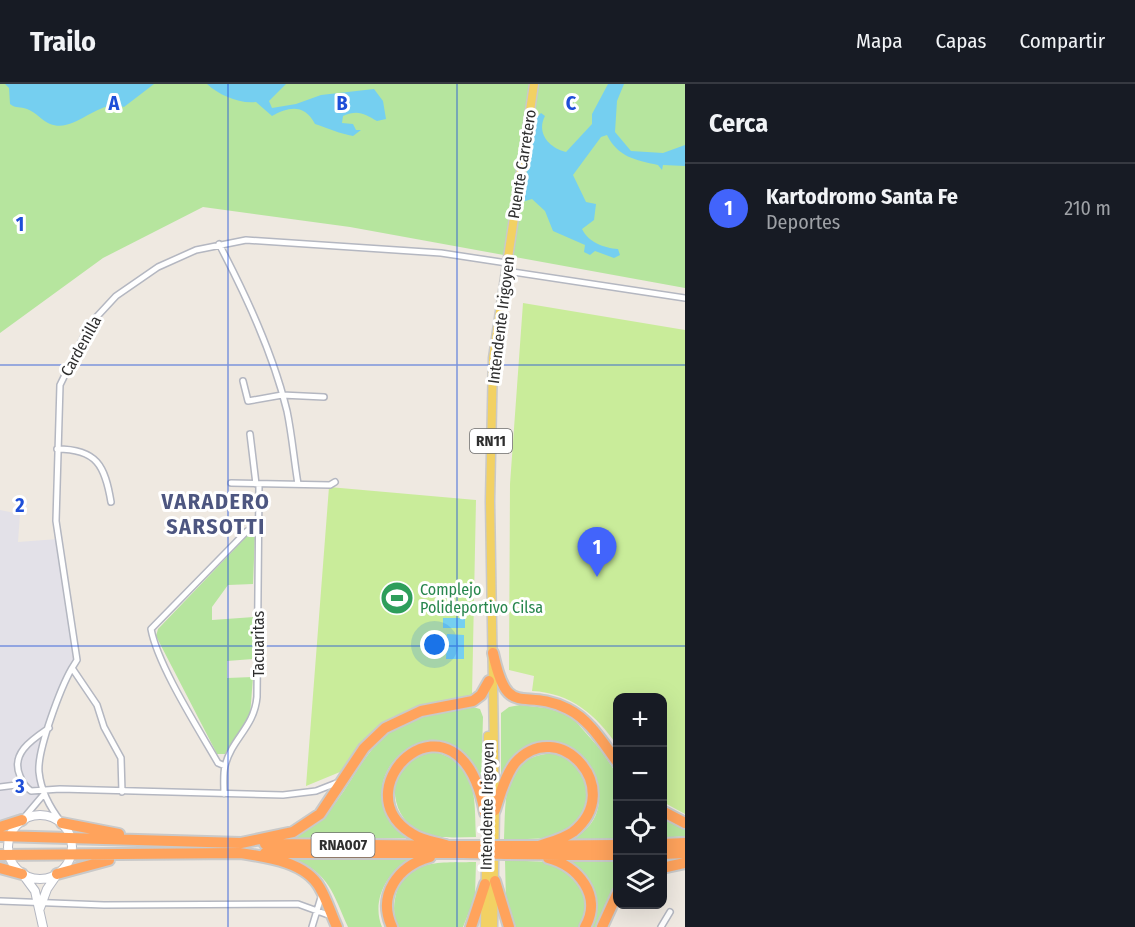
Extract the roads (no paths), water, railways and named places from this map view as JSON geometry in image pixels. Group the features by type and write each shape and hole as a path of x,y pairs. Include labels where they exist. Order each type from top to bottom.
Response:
{"highway":[{"path":"493,653 499,681 506,692 520,699 556,704 575,713 592,728 613,756"},
{"path":"241,848 293,832 315,819 364,748 385,728 421,711 473,701 481,695 489,681"},
{"path":"443,849 411,833 391,809 388,797 390,781 405,757 419,749 430,747 456,753 467,762 477,779 490,811"},
{"path":"490,811 510,772 525,755 540,749 555,748 576,758 587,770 592,781 592,801 589,812 574,831 536,850"},
{"path":"667,813 685,823"},
{"path":"0,827 22,820"},
{"name":"RNA007","path":"62,823 148,841"},
{"name":"RNA007","path":"5,836 148,841 241,848 536,850 613,845"},
{"path":"667,844 685,843"},
{"path":"241,848 303,870 316,882 323,893 337,927"},
{"name":"RNA007","path":"4,855 136,855 241,848"},
{"path":"392,927 387,916 387,899 398,875 443,849"},
{"path":"536,850 567,864 583,880 590,894 591,908 585,927"},
{"name":"RNA007","path":"536,850 613,855"},
{"path":"667,854 685,853"},
{"name":"RNA007","path":"57,874 136,855"},
{"path":"667,867 685,863"},
{"path":"0,868 22,874"},
{"path":"471,927 490,882"},
{"path":"490,882 509,927"},
{"path":"602,927 613,903"}],"main road":[{"name":"Puente Carretero","path":"510,244 534,84"},
{"name":"Intendente Irigoyen","path":"493,927 490,882 489,681 493,368 510,244"},
{"name":"Intendente Irigoyen","path":"490,811 493,653 491,613"},
{"name":"Intendente Irigoyen","path":"485,927 490,882"}],"street":[{"name":"Cardenilla","path":"72,668 77,660 56,521 60,385 69,363 97,314 134,282 158,267 196,250 219,244 246,240 275,240 392,252 441,253 506,267 685,298"},
{"path":"219,244 257,323 282,395 298,484"},
{"path":"243,381 248,400 282,395 324,397"},
{"name":"Tacuaritas","path":"224,794 225,766 256,712 258,524 257,484 250,434"},
{"path":"57,449 81,450 103,468 111,502"},
{"path":"231,483 330,485 335,482"},
{"path":"225,766 218,763 182,699 156,646 151,629 247,531 258,524"},
{"path":"40,905 70,856 71,838 49,806 39,768 56,702 72,668 82,678 97,705 104,727 122,758 123,792"},
{"path":"49,728 29,743 21,753 17,765 24,784 32,791 283,795 330,787 345,777"},
{"path":"0,787 24,784"},
{"path":"316,791 322,798 324,809"},
{"path":"43,927 40,905 32,885 4,855 5,836 22,820 44,792"},
{"path":"22,820 43,814 62,823"},
{"path":"22,874 39,879 57,874"},
{"path":"312,927 315,910 323,893"},
{"path":"0,901 40,905 298,904 331,916"},
{"path":"661,927 670,912"}],"water":[{"path":"5,84 154,84 124,107 105,107 78,121 60,126 47,123 30,110 10,104 9,88"},
{"path":"207,84 286,84 269,101 272,108 296,104 321,95 374,89 383,101 386,119 377,121 365,114 357,113 343,116 342,123 353,124 356,130 361,130 353,136 315,124 301,110 284,110 272,116 256,102 243,102 230,98"},
{"path":"608,84 624,84 617,101 615,132 631,151 663,153 685,145 685,166 663,165 662,170 658,165 622,153 607,135 601,137 573,175 586,202 596,204 594,220 582,229 597,244 618,249 620,255 614,258 595,251 590,255 584,252 585,245 553,231 545,211 532,199 522,202 535,119 541,113 545,116 543,134 554,147 566,152 592,124 592,114"},
{"path":"443,618 465,618 465,628 443,628"},
{"path":"447,634 464,635 464,659 446,659"}],"place":[{"name":"Kartodromo Santa Fe","path":"597,577"},
{"name":"Complejo Polideportivo Cilsa","path":"397,598"}],"district":[{"name":"VARADERO SARSOTTI","path":"216,514"}]}
